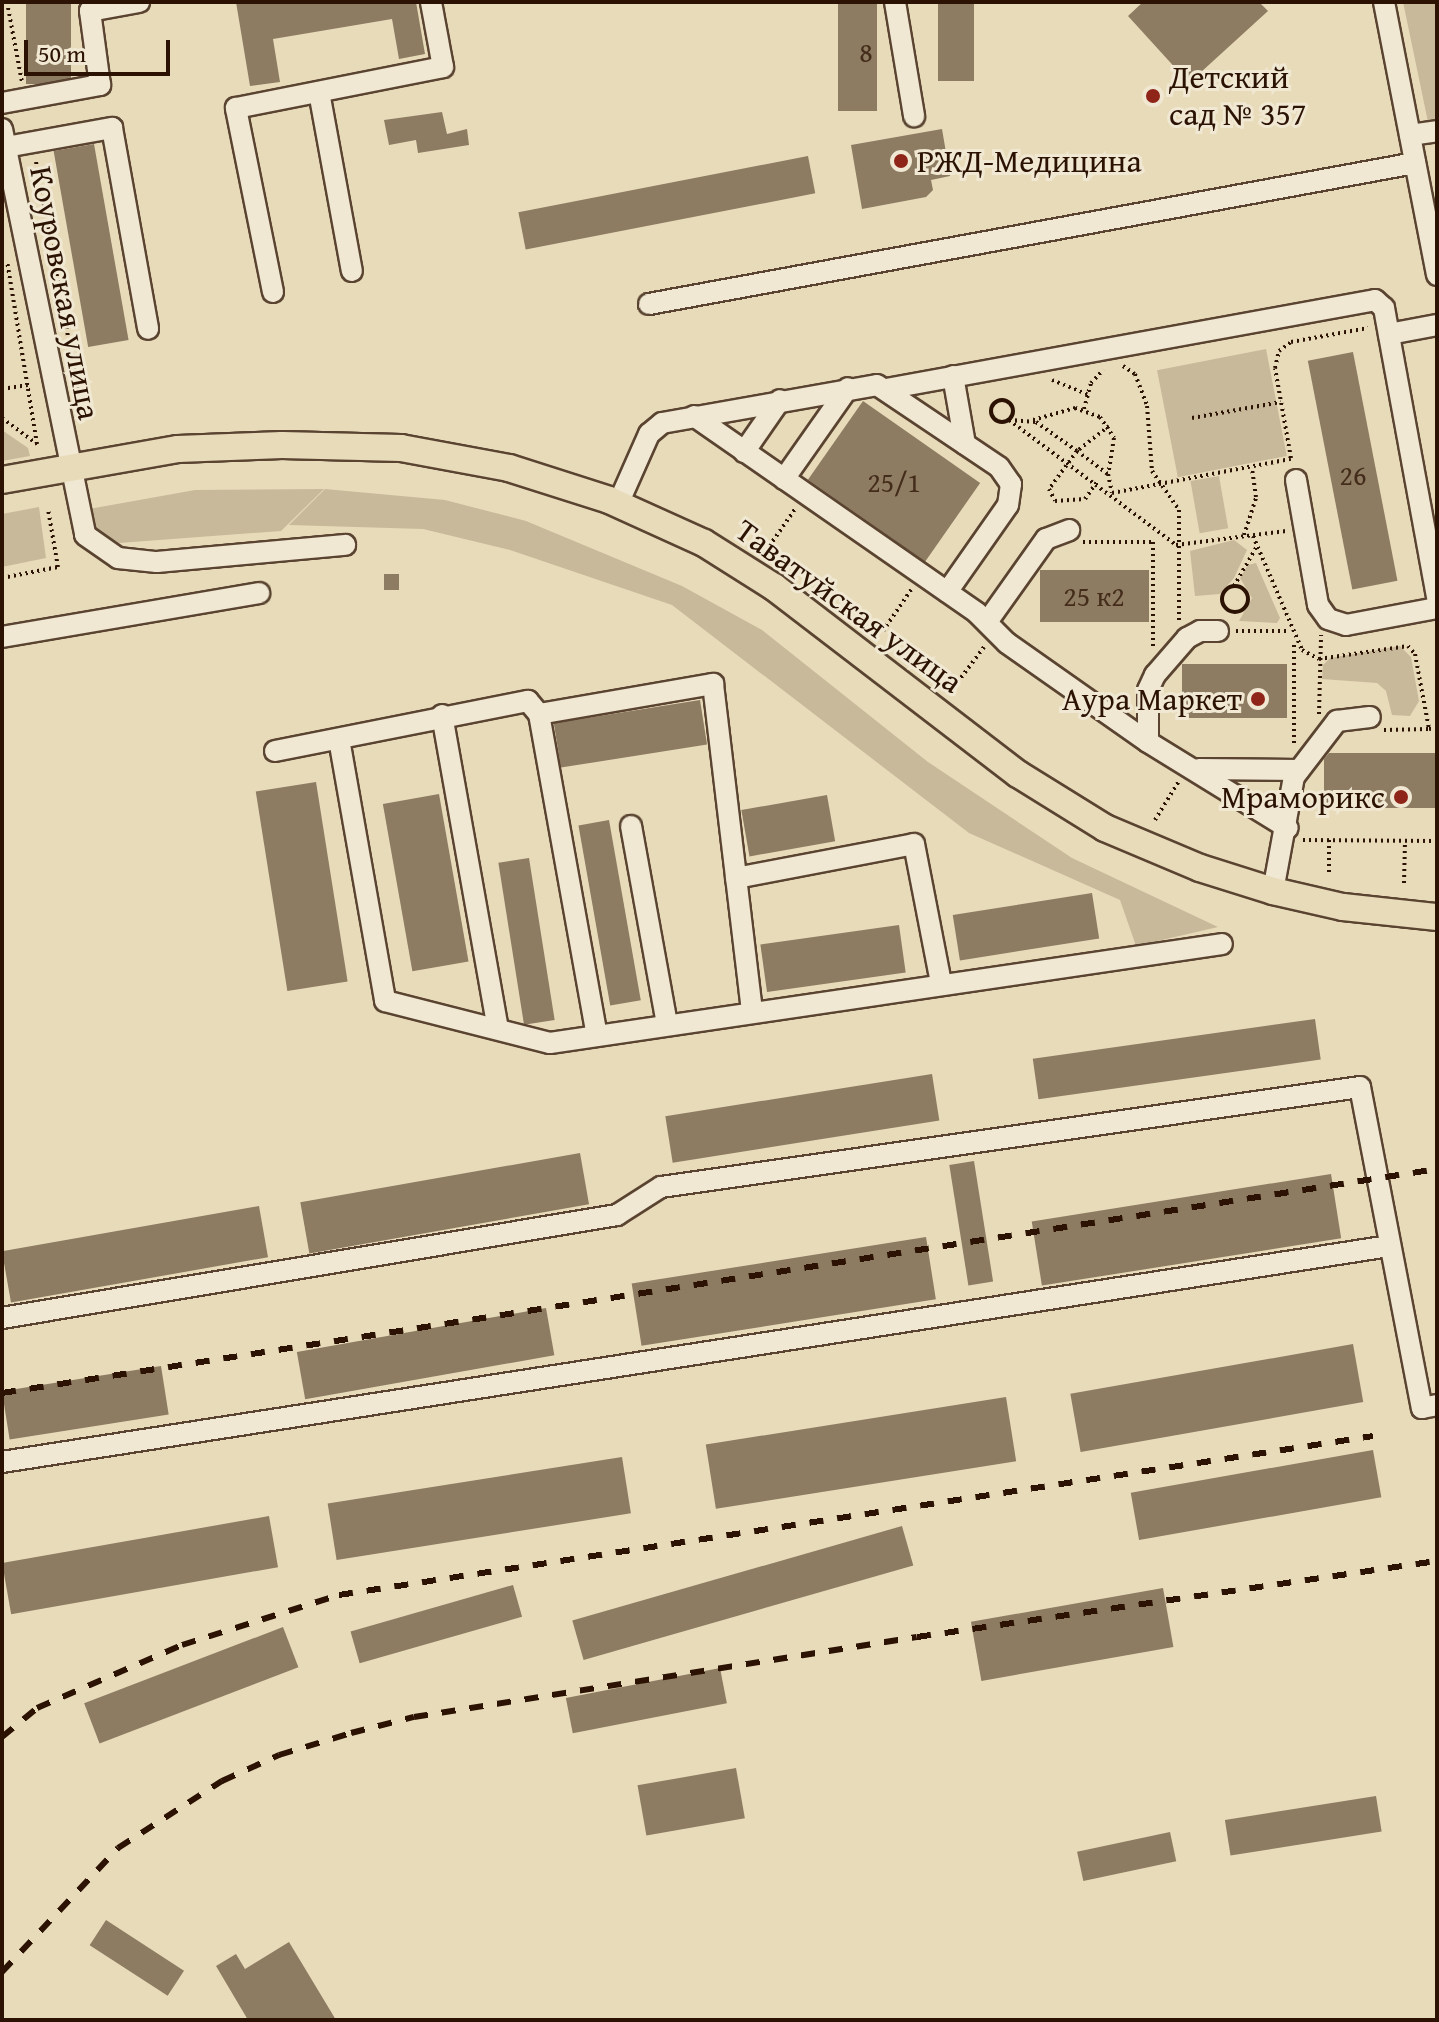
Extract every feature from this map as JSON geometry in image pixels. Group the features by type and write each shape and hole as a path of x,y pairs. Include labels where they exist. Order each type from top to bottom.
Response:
{"main road":[{"name":"Таватуйская улица","path":"2,480 178,449 401,448 509,468 618,504 704,543 774,587 1018,774 1105,828 1200,868 1273,891 1343,907 1437,917"}],"street":[{"path":"2,103 100,85 90,11 139,2"},
{"path":"273,292 236,108 443,67 431,2"},
{"path":"895,2 914,116"},
{"path":"1384,2 1434,244 1437,275"},
{"path":"319,92 352,271"},
{"path":"4,138 33,142 112,128 148,329"},
{"path":"1410,135 1437,131"},
{"name":"Коуровская улица","path":"4,138 8,189 85,535 118,558 157,562 345,545"},
{"path":"649,304 1415,163"},
{"path":"886,389 1370,299 1382,304 1388,329 1437,598"},
{"path":"1388,329 1437,325"},
{"path":"953,376 965,444"},
{"path":"618,504 653,429 694,416 871,384 886,389 1008,476 1012,494 947,592"},
{"path":"784,479 848,388"},
{"path":"744,452 780,400"},
{"path":"694,416 947,592 1148,742 1193,767 1286,834"},
{"path":"1296,480 1318,605 1328,619 1346,625 1437,608"},
{"path":"991,627 1046,539 1069,530"},
{"path":"2,637 259,593"},
{"path":"1148,742 1153,679 1179,646 1200,631 1218,631"},
{"path":"539,714 713,684 752,1012"},
{"path":"275,751 442,715 528,701 539,714 597,1035"},
{"path":"442,715 498,1028"},
{"path":"1273,891 1286,834 1289,789 1297,770 1341,719 1370,717"},
{"path":"339,739 385,1001 550,1043 1222,944"},
{"path":"1193,767 1297,770"},
{"path":"631,826 667,1025"},
{"path":"736,878 914,844 941,983"},
{"path":"2,1318 617,1215 661,1187 1360,1087 1422,1408 1437,1405"},
{"path":"2,1462 1389,1246"}],"path":[{"path":"7,2 25,99"},
{"path":"33,142 80,404"},
{"path":"2,418 37,444 5,247"},
{"path":"1296,480 1275,368 1284,346 1388,329"},
{"path":"1084,409 1100,372 1112,366 1130,369 1147,406 1148,455 1158,484 1178,505 1179,646"},
{"path":"2,389 28,385"},
{"path":"1009,420 1013,411 1007,402 993,405 994,419 1009,420 1032,421 1084,409 1109,426 1115,447 1108,474 1112,493"},
{"path":"1192,418 1281,402"},
{"path":"1009,420 1112,493 1153,532 1176,545 1304,529"},
{"path":"1032,421 1108,474"},
{"path":"1097,482 1083,500 1055,501 1049,489 1077,451 1109,426"},
{"path":"1112,493 1291,459"},
{"path":"1244,535 1256,497 1251,467"},
{"path":"766,551 806,494"},
{"path":"2,578 58,567 48,509"},
{"path":"1069,530 1082,542 1153,542"},
{"path":"1153,532 1153,679"},
{"path":"1253,536 1295,642 1319,659 1408,646 1415,654 1429,729"},
{"path":"1234,586 1248,597 1239,612 1223,604 1224,592 1234,586 1257,546"},
{"path":"883,631 922,575"},
{"path":"1318,744 1319,659 1328,619"},
{"path":"954,687 991,627"},
{"path":"1218,631 1289,631"},
{"path":"1295,642 1297,770"},
{"path":"1370,717 1390,732 1437,728"},
{"path":"1155,820 1193,767"},
{"path":"1286,834 1329,840 1437,841"},
{"path":"1329,840 1329,873"},
{"path":"1404,883 1405,841"}],"shaded area":[{"path":"1403,2 1437,2 1437,120 1428,122"},
{"path":"1266,349 1287,456 1178,477 1157,370"},
{"path":"2,430 28,448 30,456 2,461"},
{"path":"1219,476 1228,528 1200,533 1190,481"},
{"path":"324,489 281,531 119,543 93,527 89,509 195,490"},
{"path":"325,489 445,500 526,521 682,586 762,630 928,762 1072,858 1218,927 1136,946 1120,900 969,833 672,605 510,550 423,529 289,525"},
{"path":"39,507 46,558 2,567 2,514"},
{"path":"1234,540 1247,550 1234,578 1220,594 1195,596 1190,551"},
{"path":"1256,563 1280,618 1277,623 1239,621 1252,598 1240,578 1248,565"},
{"path":"1400,646 1411,657 1419,701 1410,716 1392,715 1386,691 1377,683 1322,679 1323,665 1330,658"}],"building":[{"path":"26,2 71,2 71,84 26,84"},
{"path":"236,2 416,2 425,54 399,59 392,19 273,39 280,82 250,86"},
{"path":"838,2 877,2 877,111 838,111"},
{"path":"938,2 974,2 974,81 938,81"},
{"path":"1143,2 1259,2 1268,11 1189,83 1128,16"},
{"path":"442,112 447,134 467,129 469,145 418,153 416,140 389,145 384,120"},
{"name":"РЖД-Медицина","path":"942,129 950,176 931,180 933,190 926,197 862,209 851,145"},
{"path":"94,144 129,340 88,347 54,151"},
{"path":"808,156 815,193 526,250 518,212"},
{"path":"1353,352 1397,581 1352,589 1308,361"},
{"path":"863,401 980,483 925,562 808,480"},
{"path":"1040,570 1149,570 1149,622 1040,622"},
{"path":"384,574 399,574 399,590 384,590"},
{"path":"1182,664 1287,664 1287,718 1182,718"},
{"path":"700,700 707,744 561,768 554,723"},
{"path":"1329,753 1436,753 1436,808 1324,808 1324,759"},
{"path":"316,782 348,982 287,991 256,792"},
{"path":"439,794 469,961 412,971 383,804"},
{"path":"827,795 835,841 749,856 741,810"},
{"path":"609,820 641,1000 610,1006 578,825"},
{"path":"529,858 555,1020 524,1025 498,863"},
{"path":"1092,893 1099,938 960,960 953,915"},
{"path":"899,925 906,973 767,992 760,944"},
{"path":"1315,1019 1321,1060 1038,1099 1033,1059"},
{"path":"932,1074 939,1120 673,1163 665,1116"},
{"path":"580,1153 589,1204 309,1254 300,1202"},
{"path":"974,1161 993,1281 968,1285 949,1165"},
{"path":"1331,1174 1341,1238 1042,1286 1032,1221"},
{"path":"259,1206 268,1257 11,1303 2,1251"},
{"path":"926,1237 936,1299 642,1346 632,1284"},
{"path":"546,1308 554,1355 305,1399 297,1352"},
{"path":"1353,1344 1363,1402 1081,1452 1070,1394"},
{"path":"161,1366 169,1414 10,1440 2,1391"},
{"path":"1006,1397 1016,1461 716,1509 706,1445"},
{"path":"1373,1450 1381,1497 1139,1540 1131,1493"},
{"path":"622,1457 631,1513 337,1560 328,1504"},
{"path":"269,1516 278,1567 11,1614 2,1563"},
{"path":"902,1526 913,1565 584,1660 572,1621"},
{"path":"513,1585 522,1617 360,1663 351,1632"},
{"path":"1163,1588 1173,1647 981,1681 971,1622"},
{"path":"283,1627 298,1667 100,1743 84,1703"},
{"path":"720,1668 727,1703 573,1733 566,1698"},
{"path":"736,1768 745,1818 646,1836 638,1785"},
{"path":"1376,1796 1382,1832 1231,1855 1225,1820"},
{"path":"1170,1832 1176,1861 1083,1881 1077,1852"},
{"path":"106,1920 184,1971 168,1996 90,1945"},
{"path":"289,1942 336,2020 248,2020 216,1966 236,1954 245,1969"}],"railway":[{"path":"2,1393 1437,1169"},
{"path":"2,1737 37,1708 182,1645 339,1595 1373,1436"},
{"path":"2,1972 118,1848 222,1781 279,1755 351,1733 414,1717 917,1637 1437,1561"}],"place":[{"name":"Детский сад № 357","path":"1153,96"},
{"name":"РЖД-Медицина","path":"901,161"},
{"name":"Аура Маркет","path":"1258,699"},
{"name":"Мраморикс","path":"1401,797"}]}
